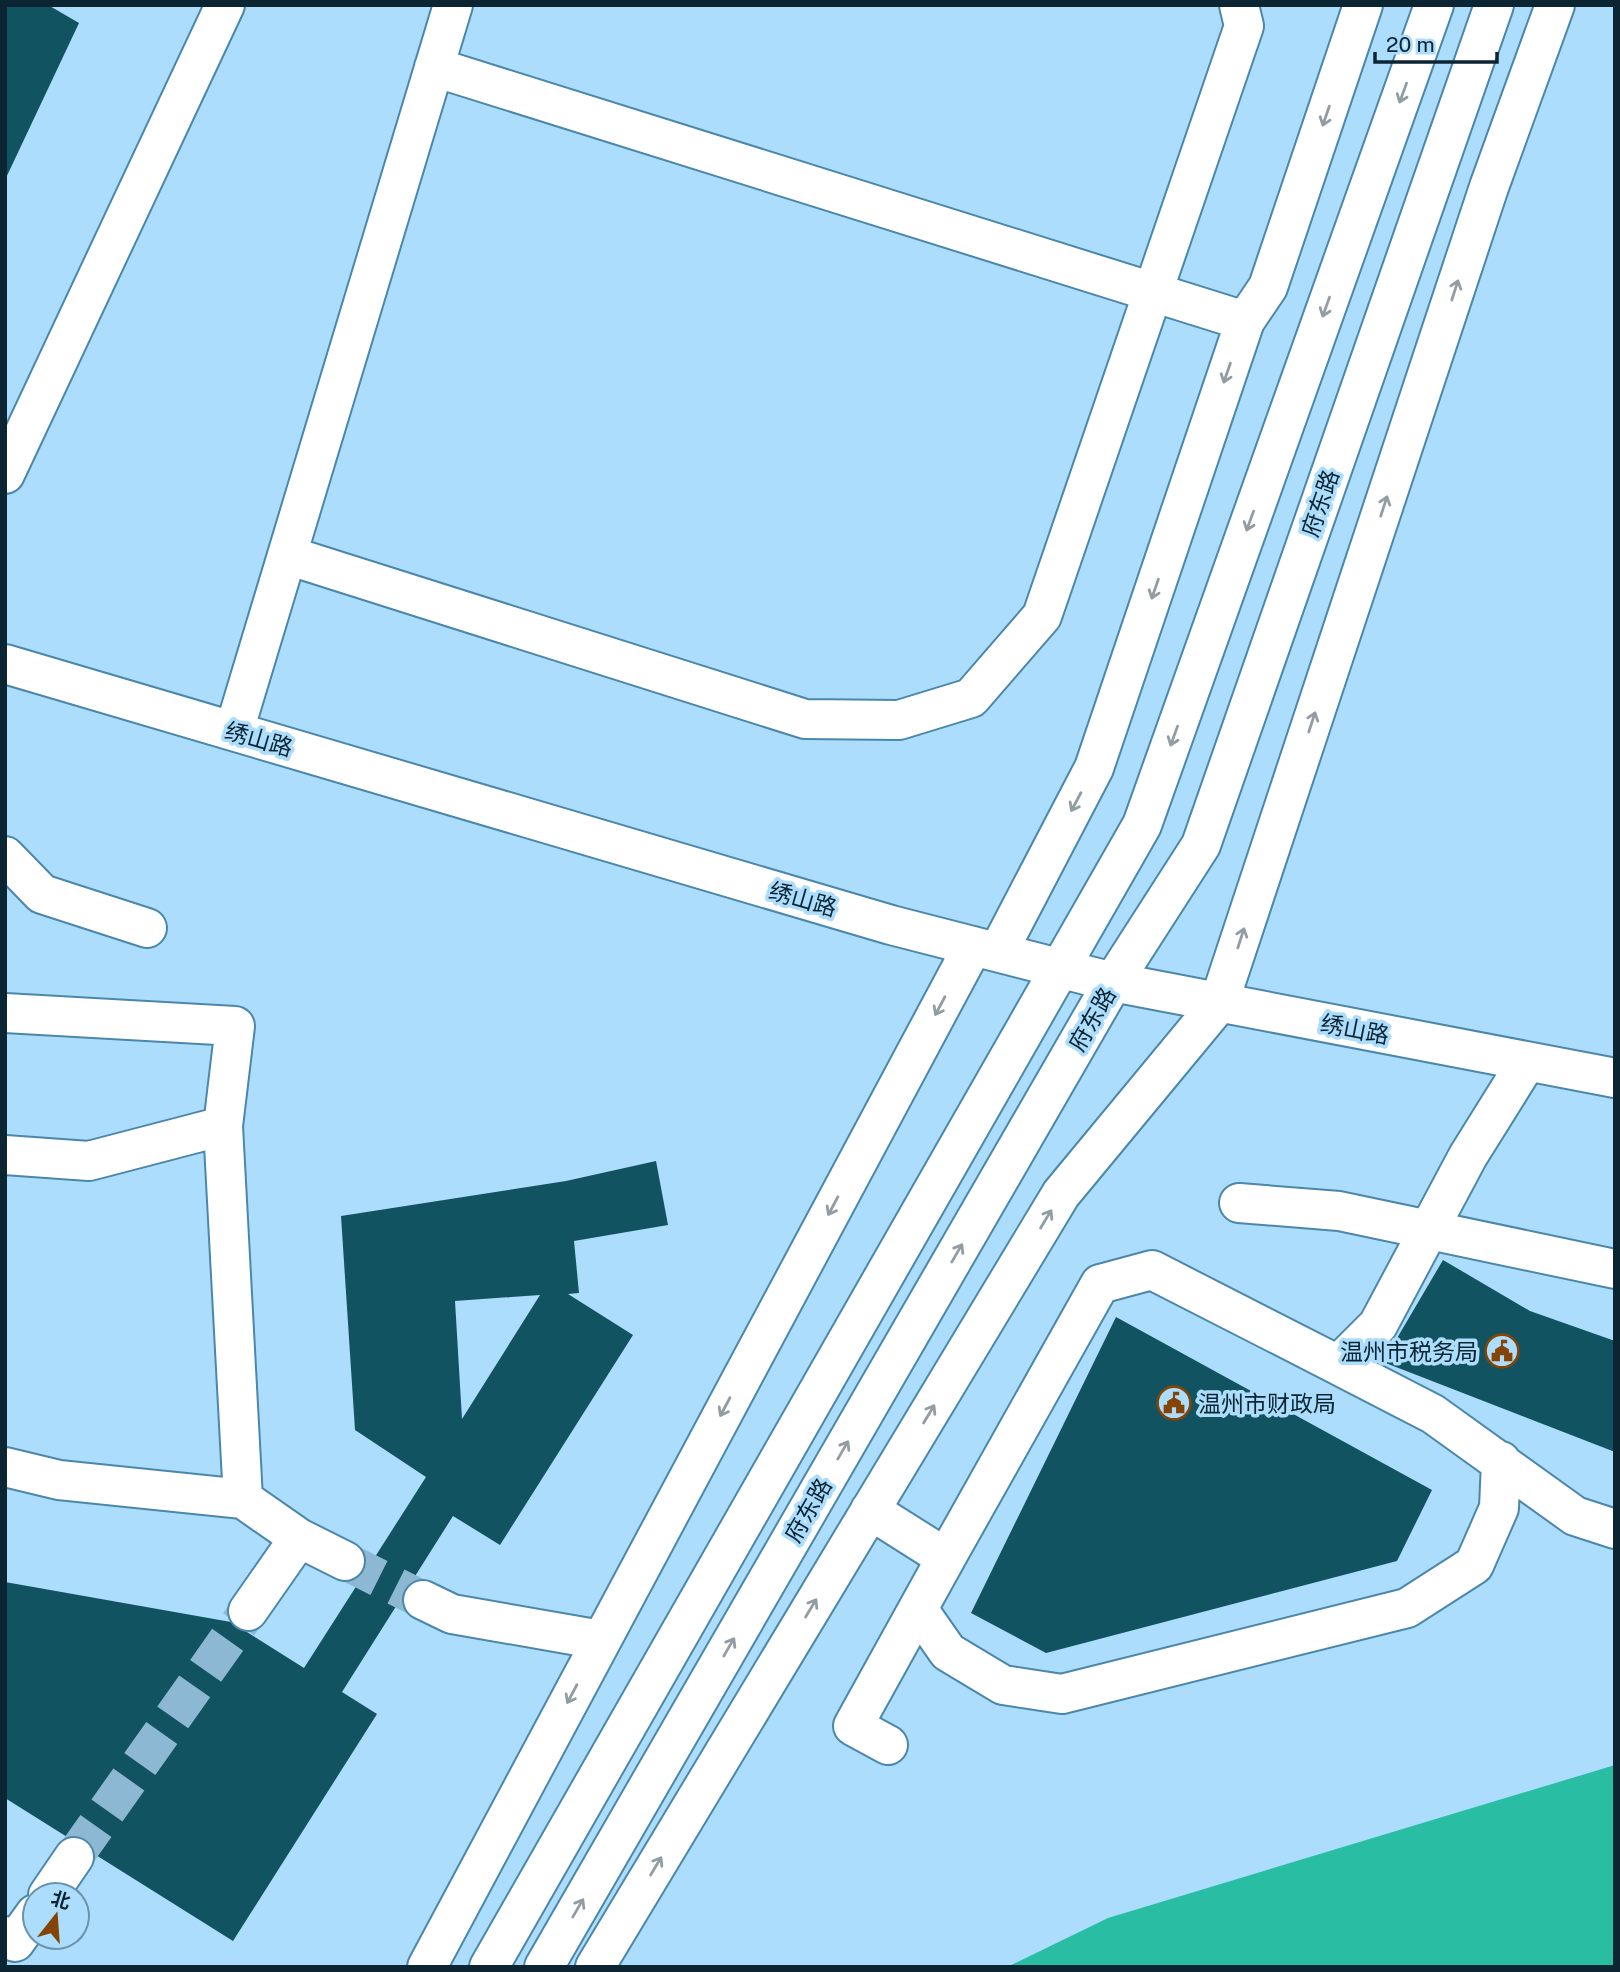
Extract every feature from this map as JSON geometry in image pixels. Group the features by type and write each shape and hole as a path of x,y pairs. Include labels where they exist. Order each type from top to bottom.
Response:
{"main road":[{"path":"5,474 225,5"},
{"path":"234,731 453,5"},
{"path":"287,555 805,719 899,720 971,698 1042,616 1244,26 1239,5"},
{"path":"427,1967 601,1640 985,949 1094,768 1245,321 1268,287 1363,5"},
{"path":"489,1967 1142,825 1434,5"},
{"name":"府东路","path":"544,1967 1113,982 1200,845 1494,5"},
{"path":"595,1967 1061,1194 1219,1003 1489,187 1555,5"},
{"path":"434,67 1245,321"},
{"name":"绣山路","path":"5,664 877,921 1061,969 1219,1003 1615,1078"},
{"path":"5,856 42,894 147,928"},
{"path":"5,1013 234,1026 223,1126 243,1499"},
{"path":"1338,1365 1378,1325 1468,1156 1526,1063"},
{"path":"5,1155 89,1161 223,1126"},
{"path":"1239,1203 1339,1210 1615,1269"},
{"path":"888,1745 852,1727 1100,1284 1152,1270 1433,1414 1575,1516 1615,1529"},
{"path":"918,1609 948,1652 1003,1685 1062,1694 1407,1608 1474,1565 1499,1508 1501,1461"},
{"path":"5,1467 59,1480 243,1499 299,1538 345,1560"},
{"path":"870,1510 946,1558"},
{"path":"248,1611 299,1538"},
{"path":"423,1600 452,1615 601,1640"},
{"path":"698,1701 761,1691"},
{"path":"58,1881 74,1857"},
{"path":"5,1936 15,1942 21,1934"}],"shaded area":[{"path":"1615,1765 1615,1967 1007,1967 1108,1918"}],"building":[{"path":"5,5 48,5 79,23 5,180"},
{"path":"656,1161 668,1225 574,1241 579,1293 568,1294 633,1335 500,1545 453,1516 342,1692 377,1714 233,1941 5,1798 5,1582 231,1622 304,1668 426,1477 355,1430 341,1216 566,1181","holes":["540,1295 462,1419 455,1301"]},
{"name":"温州市税务局","path":"1443,1260 1530,1311 1615,1341 1615,1452 1383,1362"},
{"name":"温州市财政局","path":"1116,1317 1432,1490 1397,1561 1046,1653 971,1613"}],"tunnel":[{"path":"345,1561 423,1600"},
{"path":"74,1857 248,1611"}],"place":[{"name":"温州市税务局","path":"1502,1351"},
{"name":"温州市财政局","path":"1174,1403"}]}
